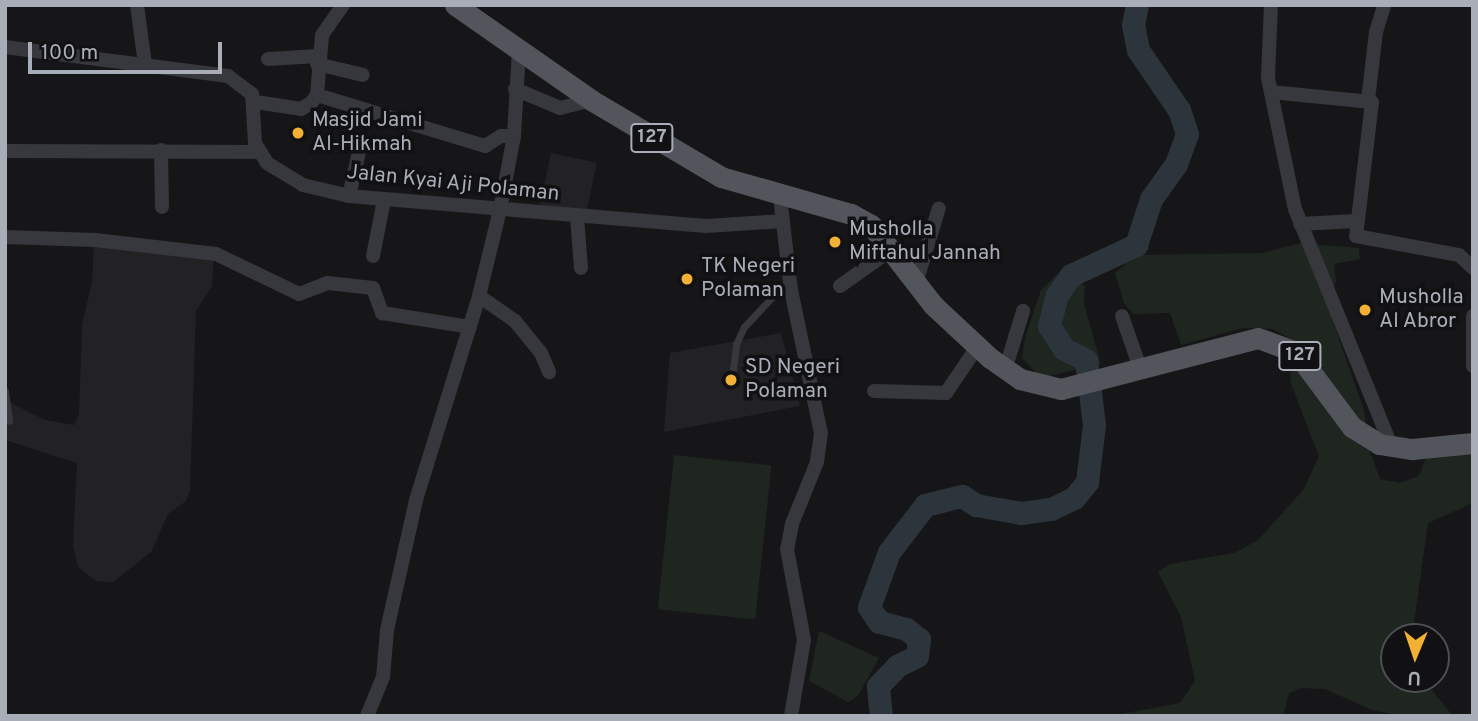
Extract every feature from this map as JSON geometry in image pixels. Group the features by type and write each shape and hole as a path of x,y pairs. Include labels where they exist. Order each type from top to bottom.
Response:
{"main road":[{"name":"127","path":"455,5 591,100 721,177 780,197 851,214 883,237 916,283 977,347 1006,370 1044,388 1061,388 1087,378 1241,339 1274,341 1306,361 1352,427 1392,448"},
{"path":"1392,448 1473,443"}],"street":[{"path":"256,102 301,109 317,94 317,60 325,30 343,5"},
{"path":"1272,5 1267,62 1300,224 1392,448"},
{"path":"1368,100 1376,32 1384,5"},
{"path":"133,7 145,64"},
{"path":"5,47 228,76 247,88 256,102 257,152 5,151"},
{"path":"367,716 383,677 387,630 416,500 479,296 500,210 514,136 519,50"},
{"path":"268,59 317,60 363,75"},
{"path":"515,89 560,108 591,100"},
{"path":"1271,92 1368,100 1374,107 1355,221 1359,238 1460,255 1473,268"},
{"path":"317,94 485,146 501,135 514,136"},
{"path":"349,196 361,143"},
{"path":"161,150 162,207"},
{"name":"Jalan Kyai Aji Polaman","path":"257,152 288,178 349,196 706,226 783,220"},
{"path":"780,197 791,290 821,433 817,462 792,524 787,549 804,647 791,716"},
{"path":"373,256 384,200"},
{"path":"916,283 939,208"},
{"path":"577,217 581,268"},
{"path":"1300,224 1355,221"},
{"path":"5,237 94,240 216,254 299,294 328,283 373,288 382,313 470,327"},
{"path":"840,286 883,237"},
{"path":"479,296 515,321 541,353 549,372"},
{"path":"1006,370 1023,311"},
{"path":"1122,316 1139,365"},
{"path":"1473,316 1473,366"},
{"path":"874,391 946,393 977,347"}],"lane":[{"path":"733,370 736,344 744,327 774,295 791,290"},
{"path":"5,391 9,421"}],"shaded area":[{"path":"551,153 597,163 586,215 540,205"},
{"path":"94,242 214,254 212,286 196,311 190,490 186,501 168,514 151,552 113,582 96,581 78,567 73,546 77,463 5,440 5,400 45,420 74,425 79,414 82,325 92,282"},
{"path":"1300,243 1359,248 1360,259 1334,264 1336,281 1327,305 1364,410 1370,452 1380,479 1400,483 1419,476 1426,458 1473,453 1473,503 1428,523 1414,623 1380,623 1380,693 1434,693 1453,716 1401,716 1372,710 1325,689 1301,688 1289,693 1283,716 1110,716 1180,703 1195,681 1181,617 1158,572 1170,564 1234,553 1258,540 1304,489 1319,456 1290,381 1295,341 1272,329 1243,328 1181,345 1170,313 1133,314 1124,303 1115,273 1136,255 1262,253"},
{"path":"1065,267 1085,286 1084,304 1101,364 1041,378 1022,358 1025,338 1041,290"},
{"name":"SD Negeri Polaman","path":"781,333 800,406 664,432 670,353"},
{"path":"674,455 771,465 755,619 658,609"},
{"path":"819,631 879,658 858,696 848,702 809,681"}],"waterway":[{"path":"881,716 878,686 897,666 917,656 919,639 906,629 879,622 869,607 889,552 925,505 962,496 976,505 1021,513 1051,509 1074,498 1087,482 1094,425 1086,360 1064,349 1049,326 1057,295 1071,275 1136,245 1151,199 1176,164 1187,134 1179,110 1138,50 1133,25 1137,5"}],"place":[{"name":"Masjid Jami Al-Hikmah","path":"298,133"},
{"name":"Musholla Miftahul Jannah","path":"835,242"},
{"name":"TK Negeri Polaman","path":"687,279"},
{"name":"Musholla Al Abror","path":"1365,310"},
{"name":"SD Negeri Polaman","path":"731,380"}]}
